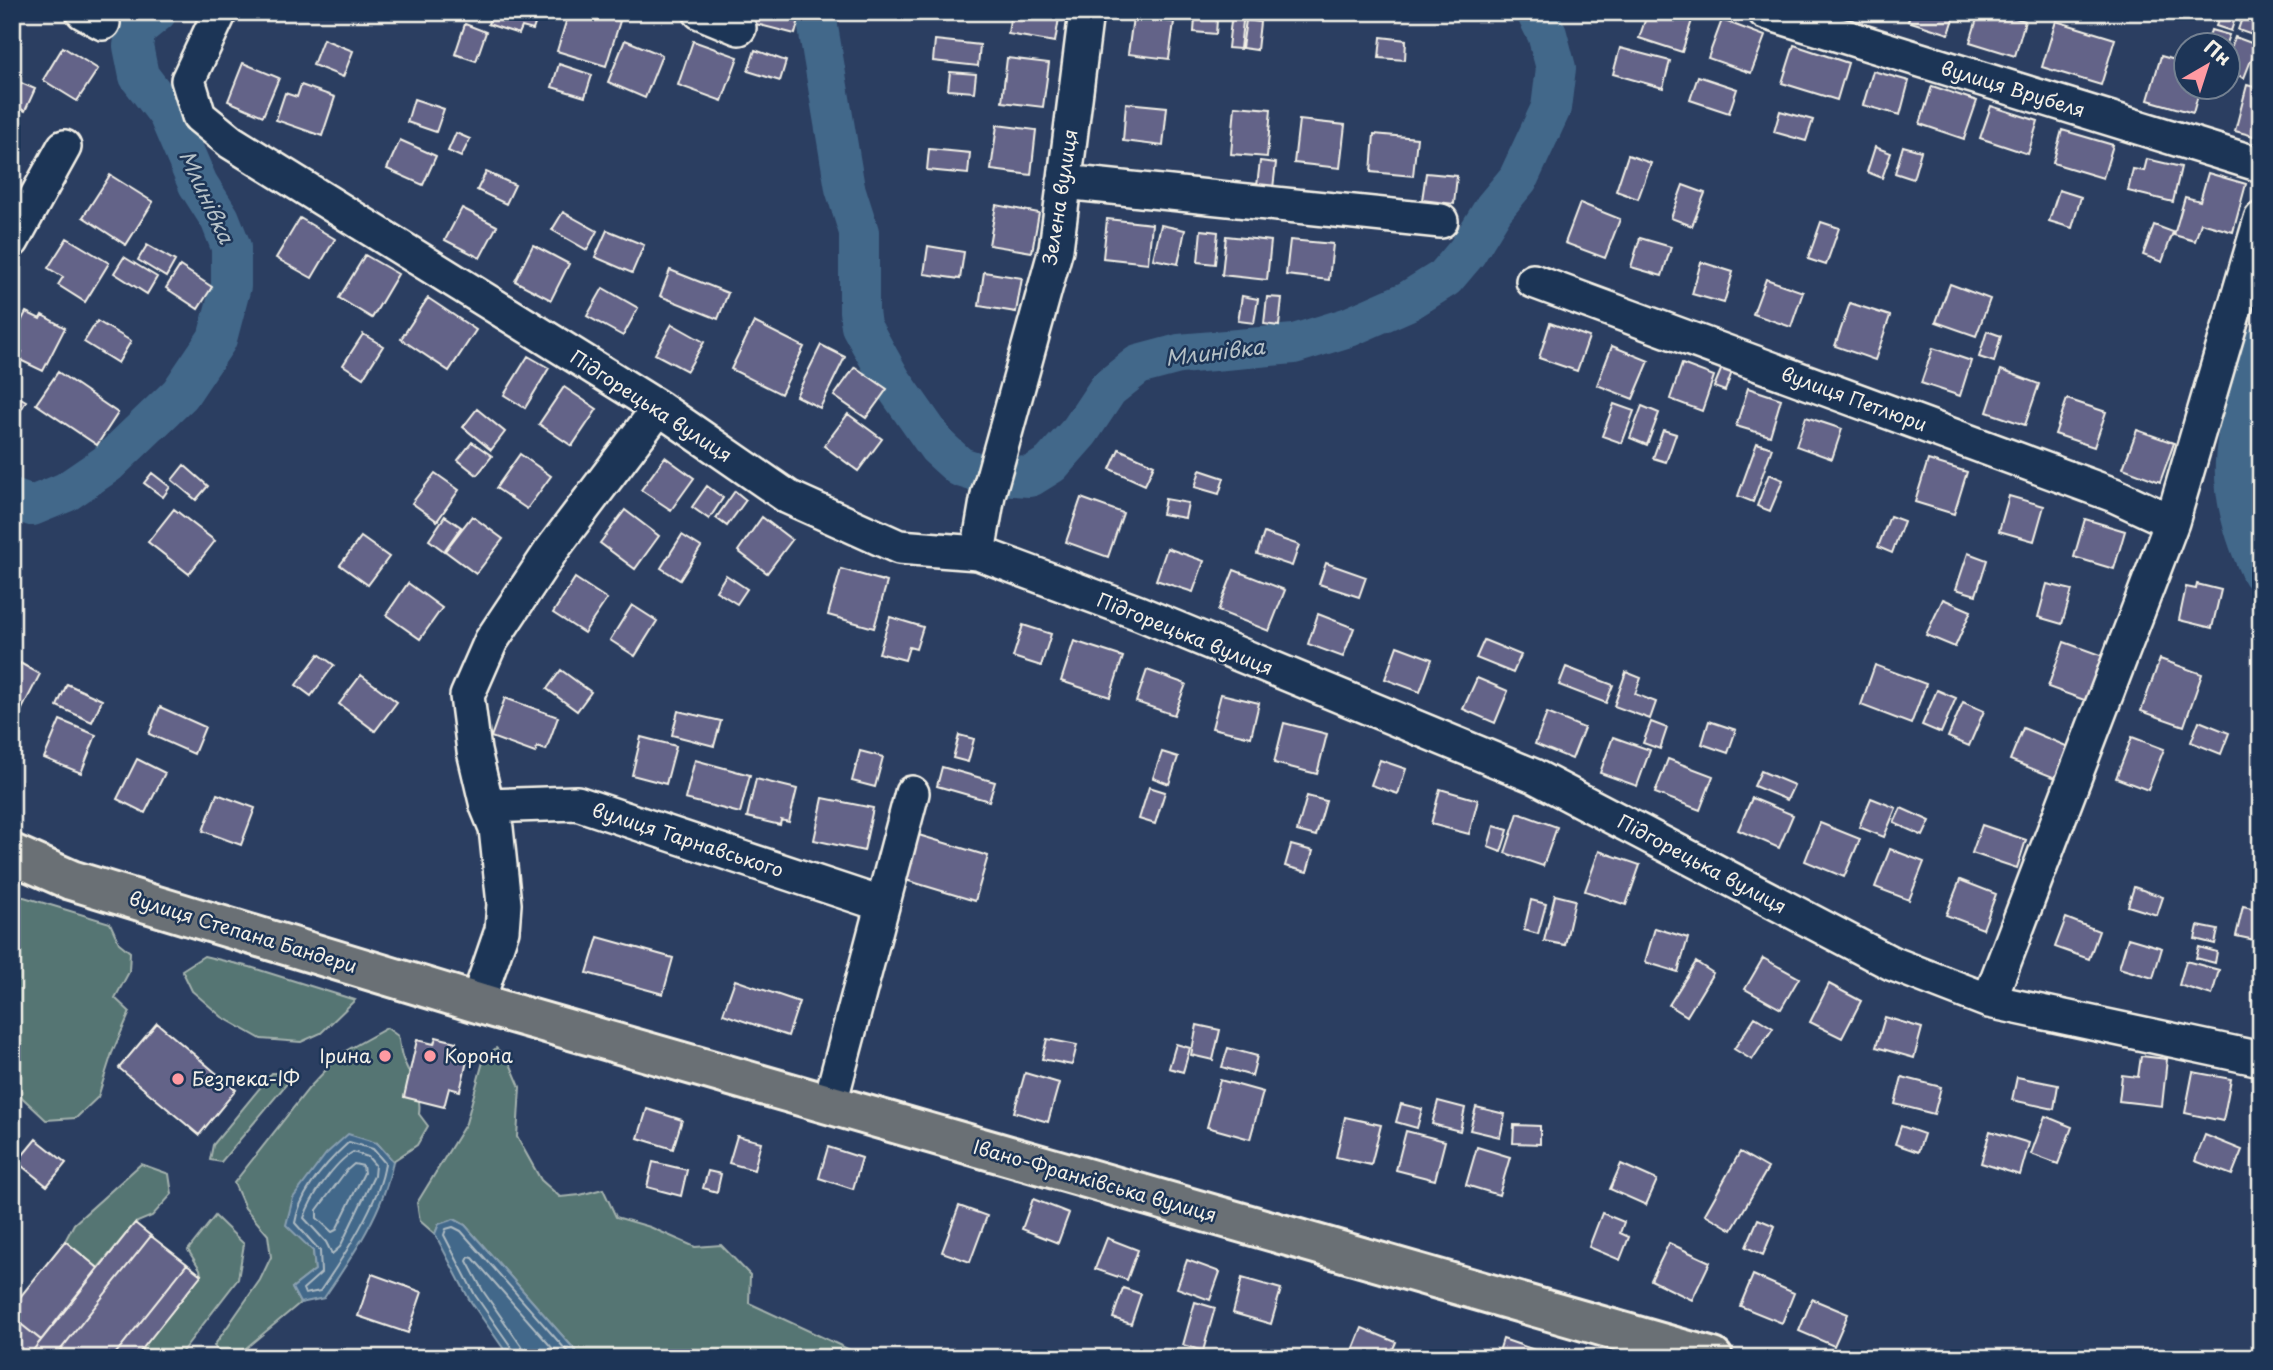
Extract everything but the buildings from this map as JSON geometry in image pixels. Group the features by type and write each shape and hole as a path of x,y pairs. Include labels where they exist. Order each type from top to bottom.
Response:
{"main road":[{"name":"вулиця Степана Бандери","path":"12,854 71,880 477,1003"},
{"name":"Івано-Франківська вулиця","path":"477,1003 1713,1358"}],"street":[{"name":"Підгорецька вулиця","path":"220,12 188,80 199,116 231,142 659,408 788,497 899,547 978,553 1139,613 1534,776 1891,963 1989,1001 2261,1059"},
{"path":"700,12 739,28"},
{"name":"Зелена вулиця","path":"978,553 988,495 1056,249 1086,12"},
{"name":"вулиця Врубеля","path":"1765,12 2261,165"},
{"path":"12,241 64,147"},
{"path":"1064,182 1441,221"},
{"path":"1989,1001 2172,522 2261,219"},
{"name":"вулиця Петлюри","path":"1533,281 2114,495 2172,522"},
{"path":"477,1003 502,930 505,904 496,828 487,806 474,751 467,696 491,641 551,551 659,408"},
{"path":"830,1103 912,793"},
{"name":"вулиця Тарнавського","path":"487,806 577,803 881,904"}],"green space":[{"path":"12,897 24,897 110,923 119,943 130,952 129,972 115,998 130,1012 112,1053 98,1097 76,1118 46,1120 12,1088"},
{"path":"204,956 250,967 355,1000 321,1033 301,1042 261,1039 222,1017 192,991 182,970"},
{"path":"387,1028 398,1036 402,1056 417,1092 419,1114 428,1126 417,1145 393,1161 377,1143 313,1251 315,1270 292,1288 300,1303 234,1358 226,1358 214,1346 260,1280 271,1257 268,1235 245,1208 234,1183 309,1088 342,1053"},
{"path":"496,1048 509,1061 520,1087 517,1137 541,1180 560,1197 603,1189 616,1217 650,1227 695,1247 721,1245 750,1275 749,1303 867,1358 582,1358 465,1225 454,1219 439,1224 435,1234 420,1221 417,1203 466,1123 484,1058"},
{"path":"272,1073 295,1074 221,1162 210,1160 213,1145"},
{"path":"141,1164 169,1174 172,1194 152,1216 135,1223 98,1268 65,1241 74,1224"},
{"path":"215,1216 244,1244 238,1279 177,1358 135,1358 201,1275 188,1250"}],"water":[{"path":"348,1134 377,1143 393,1161 389,1180 366,1233 324,1298 300,1303 292,1288 315,1270 313,1251 286,1225 293,1198 326,1154"},
{"path":"454,1219 465,1225 582,1358 510,1358 469,1299 435,1234 439,1224"}],"waterway":[{"name":"Млинівка","path":"12,499 32,506 66,492 107,464 180,394 217,339 231,286 231,247 220,219 198,184 168,114 139,76 133,46 136,29 157,12"},
{"name":"Млинівка","path":"818,12 818,27 845,188 859,232 861,326 891,380 938,447 960,467 983,474 1030,477 1051,464 1080,431 1108,389 1138,365 1179,354 1294,344 1349,327 1408,301 1445,278 1467,252 1494,208 1518,179 1551,108 1556,68 1547,34 1536,12"},
{"name":"Млинівка","path":"2261,345 2238,432 2235,462 2236,490 2242,518 2261,572"}],"place":[{"name":"Ірина","path":"385,1056"},
{"name":"Корона","path":"430,1056"},
{"name":"Безпека-ІФ","path":"178,1079"}]}
